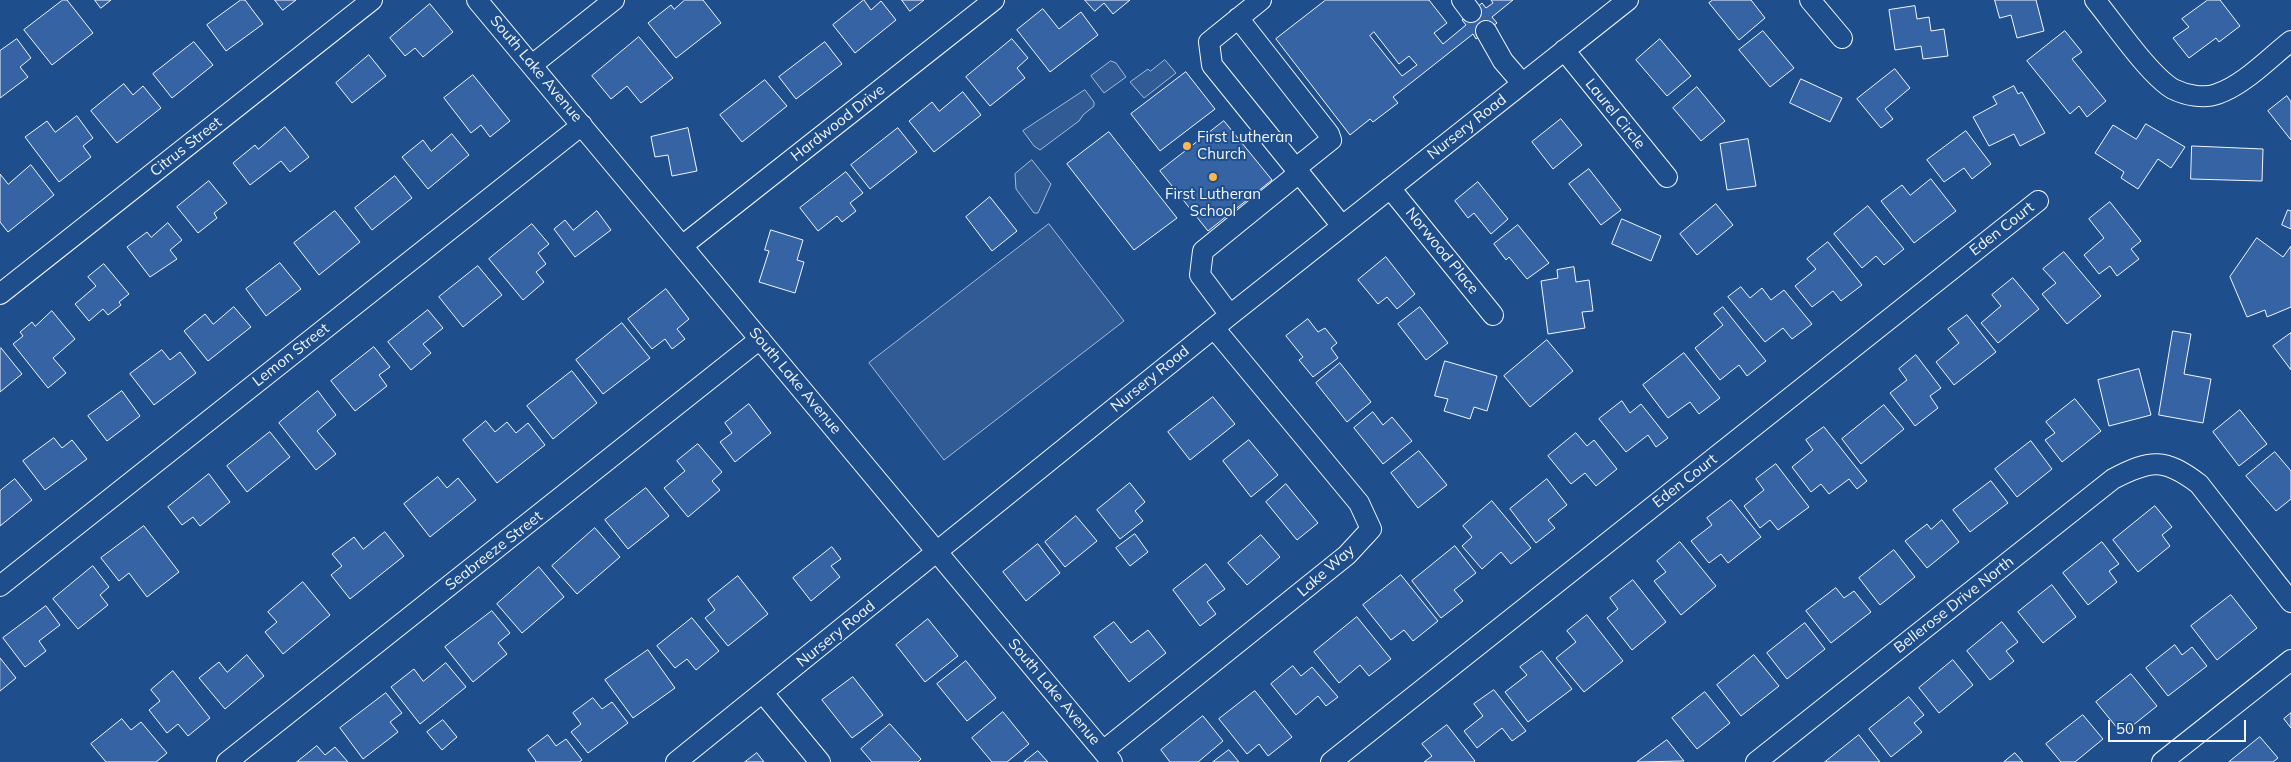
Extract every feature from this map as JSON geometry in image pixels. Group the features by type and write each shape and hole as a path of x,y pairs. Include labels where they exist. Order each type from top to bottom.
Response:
{"street":[{"name":"Citrus Street","path":"0,294 372,0"},
{"name":"South Lake Avenue","path":"477,0 1107,757"},
{"path":"532,65 614,0"},
{"name":"Hardwood Drive","path":"682,246 994,0"},
{"path":"1261,0 1209,42 1212,65 1342,226"},
{"name":"Nursery Road","path":"676,762 936,550 1628,0"},
{"path":"1810,0 1842,38"},
{"path":"2095,0 2160,79 2174,89 2192,96 2216,95 2237,84 2291,40"},
{"path":"1230,315 1200,275 1203,251 1331,140 1329,134 1238,18"},
{"path":"1486,31 1503,61 1522,83"},
{"name":"Laurel Circle","path":"1564,50 1667,177"},
{"name":"Lemon Street","path":"0,586 582,125"},
{"name":"Norwood Place","path":"1390,188 1493,315"},
{"name":"Eden Court","path":"1331,762 2038,201"},
{"name":"Lake Way","path":"1107,757 1347,555 1370,529 1359,503 1214,328"},
{"name":"Seabreeze Street","path":"228,762 760,339"},
{"name":"Bellerose Drive North","path":"1756,762 2113,479 2137,466 2160,463 2180,470 2199,484 2291,602"},
{"path":"2162,762 2291,660"},
{"path":"762,693 820,762"}],"shaded area":[{"path":"1165,60 1176,73 1144,98 1130,82"},
{"path":"1111,61 1116,63 1126,77 1104,93 1091,76"},
{"path":"1085,90 1094,102 1094,106 1079,121 1040,150 1034,146 1023,131"},
{"path":"1032,160 1051,184 1038,213 1034,213 1016,189 1015,174"},
{"path":"1049,224 1124,321 944,460 869,363"}],"building":[{"path":"63,0 67,0 93,33 52,65 24,30"},
{"path":"95,0 111,0 101,8"},
{"path":"241,0 245,0 263,24 226,51 207,25"},
{"path":"275,0 296,0 283,10"},
{"path":"685,0 703,0 721,23 676,58 648,23 671,5 674,9"},
{"path":"864,0 871,10 881,1 896,20 855,53 833,25"},
{"path":"902,0 924,0 910,11"},
{"path":"1085,0 1130,0 1113,14 1104,3 1095,11"},
{"path":"1326,0 1429,0 1447,23 1434,33 1443,44 1466,25 1462,20 1482,3 1486,8 1493,3 1491,0 1513,0 1492,17 1497,23 1476,39 1473,34 1393,97 1398,103 1373,122 1370,119 1350,135 1276,39","holes":["1374,32 1399,64 1409,56 1417,65 1402,76 1370,36"]},
{"path":"1713,0 1751,0 1765,18 1739,40 1709,3"},
{"path":"1995,0 2036,0 2044,31 2017,38 2011,15 2000,18"},
{"path":"2208,0 2220,0 2240,26 2219,42 2216,38 2189,58 2173,38 2189,27 2182,19"},
{"path":"430,4 453,32 423,57 415,48 405,56 390,38"},
{"path":"1915,6 1917,19 1929,17 1931,31 1944,29 1948,56 1923,59 1921,46 1895,50 1889,10"},
{"path":"1043,9 1059,29 1081,12 1098,35 1050,72 1017,30"},
{"path":"1763,31 1794,68 1770,87 1739,50"},
{"path":"2065,31 2082,52 2072,59 2106,101 2087,117 2079,106 2070,114 2027,61"},
{"path":"639,37 673,78 641,103 627,86 611,99 592,76"},
{"path":"17,39 31,58 20,67 28,77 0,98 0,51"},
{"path":"1012,39 1028,58 1017,68 1025,78 990,106 966,77"},
{"path":"1660,39 1691,76 1667,96 1636,60"},
{"path":"194,42 213,65 172,98 153,74"},
{"path":"825,42 842,64 796,99 779,77"},
{"path":"369,55 386,76 352,103 336,83"},
{"path":"1895,69 1910,88 1885,109 1893,119 1881,128 1857,99"},
{"path":"1186,72 1215,109 1160,151 1131,114"},
{"path":"473,75 510,121 490,137 481,125 471,133 444,98"},
{"path":"1801,79 1842,98 1830,122 1790,103"},
{"path":"765,80 787,106 742,142 720,115"},
{"path":"124,84 133,95 143,86 161,108 117,143 91,111"},
{"path":"2014,86 2018,94 2022,92 2045,133 2020,146 2014,134 1989,146 1973,117 1997,104 1993,97"},
{"path":"1697,87 1725,121 1701,141 1673,108"},
{"path":"963,92 981,115 934,152 909,121 932,102 939,111"},
{"path":"2287,96 2291,102 2291,140 2268,111"},
{"path":"77,116 93,138 83,146 91,157 59,182 25,137 47,121 55,132"},
{"path":"1561,119 1582,145 1553,169 1532,142"},
{"path":"1224,121 1272,180 1208,231 1160,171"},
{"path":"2146,124 2185,147 2171,168 2158,159 2138,189 2121,178 2124,172 2095,153 2113,125 2136,139"},
{"path":"285,127 309,157 290,172 281,161 250,185 233,163 255,145 258,149"},
{"path":"688,128 697,171 672,176 668,155 655,157 651,137"},
{"path":"898,128 917,152 870,189 851,165"},
{"path":"1966,131 1991,164 1972,179 1964,168 1944,182 1927,160"},
{"path":"1109,132 1177,218 1134,250 1067,164"},
{"path":"452,134 469,155 428,189 402,157 423,140 431,151"},
{"path":"1748,139 1756,186 1727,190 1720,144"},
{"path":"2192,146 2263,149 2262,181 2191,179"},
{"path":"31,165 54,195 8,232 0,222 0,174 8,184"},
{"path":"1589,169 1621,210 1601,225 1569,184"},
{"path":"846,172 863,193 850,203 856,211 842,222 837,216 818,231 800,208"},
{"path":"395,176 412,198 372,230 355,208"},
{"path":"1931,179 1956,211 1914,243 1881,201 1902,185 1910,195"},
{"path":"209,181 227,203 214,213 217,218 198,233 177,207"},
{"path":"1478,182 1508,219 1491,234 1474,213 1468,218 1455,201"},
{"path":"990,197 1017,231 992,251 966,217"},
{"path":"2110,202 2141,241 2131,249 2139,259 2117,276 2110,266 2099,274 2084,255 2104,238 2089,219"},
{"path":"1716,204 1733,225 1697,255 1680,234"},
{"path":"1868,206 1904,249 1884,265 1876,256 1862,268 1834,234"},
{"path":"2288,210 2291,211 2291,229 2282,225"},
{"path":"335,211 360,242 319,275 294,243"},
{"path":"597,211 611,230 575,257 554,229 565,220 573,230"},
{"path":"1622,219 1661,236 1651,261 1612,244"},
{"path":"168,223 182,240 170,250 177,259 150,277 127,247 147,232 151,237"},
{"path":"532,224 549,244 538,253 546,264 536,272 544,282 523,300 489,259"},
{"path":"1518,225 1549,263 1527,279 1509,257 1506,260 1494,244"},
{"path":"771,230 803,240 797,260 804,262 795,293 759,282 769,251 765,250"},
{"path":"2257,238 2283,257 2291,246 2291,307 2267,317 2265,310 2247,317 2230,277"},
{"path":"1828,242 1862,285 1841,301 1833,291 1812,307 1795,286 1816,269 1807,259"},
{"path":"2064,252 2101,296 2067,324 2042,294 2056,283 2043,269"},
{"path":"1386,257 1415,294 1397,309 1387,297 1378,304 1358,280"},
{"path":"280,263 301,289 266,316 246,289"},
{"path":"104,264 129,294 119,302 121,305 108,315 103,309 89,321 75,304 96,286 88,277"},
{"path":"478,266 502,295 463,327 439,297"},
{"path":"1574,267 1576,282 1589,280 1593,311 1582,312 1585,328 1548,334 1541,281 1558,278 1557,270"},
{"path":"2013,278 2039,309 1998,343 1981,323 2001,306 1992,295"},
{"path":"1741,287 1750,298 1762,288 1771,300 1784,290 1812,324 1792,339 1783,328 1765,342 1728,297"},
{"path":"666,289 689,319 677,329 685,339 672,349 665,339 652,349 628,319"},
{"path":"234,307 251,327 208,361 184,331 205,314 213,324"},
{"path":"1420,307 1448,343 1426,360 1398,324"},
{"path":"1723,307 1766,361 1747,376 1739,365 1720,380 1695,348 1723,325 1714,314"},
{"path":"428,310 443,328 423,344 431,353 411,370 388,342"},
{"path":"52,311 75,339 53,358 66,373 48,388 13,344 23,336 20,332 32,322 35,326"},
{"path":"1967,315 1996,352 1954,385 1936,362 1959,343 1948,329"},
{"path":"1308,319 1318,332 1325,328 1337,343 1331,348 1338,358 1313,377 1299,360 1303,357 1286,336"},
{"path":"622,323 650,358 603,394 576,360"},
{"path":"2173,331 2191,334 2184,374 2211,379 2203,423 2159,415"},
{"path":"2291,333 2291,370 2273,346"},
{"path":"1547,340 1573,371 1530,407 1504,376"},
{"path":"374,347 390,367 379,375 387,386 355,411 331,381"},
{"path":"0,349 22,374 0,392"},
{"path":"162,350 170,360 180,352 196,373 154,405 130,374"},
{"path":"1684,353 1720,398 1699,414 1690,402 1668,418 1643,385"},
{"path":"1916,355 1941,388 1930,396 1938,408 1915,426 1890,393 1907,380 1899,369"},
{"path":"1445,361 1497,376 1487,411 1474,407 1470,419 1444,411 1448,399 1435,396"},
{"path":"1340,363 1371,402 1347,422 1316,383"},
{"path":"2139,369 2151,415 2109,426 2098,380"},
{"path":"572,371 597,403 553,439 527,406"},
{"path":"122,391 140,416 107,441 88,416"},
{"path":"318,391 336,415 317,431 336,454 316,470 279,423"},
{"path":"1213,397 1235,424 1190,460 1168,432"},
{"path":"2075,399 2101,431 2062,462 2045,440 2055,433 2046,422"},
{"path":"1622,401 1630,413 1641,404 1668,438 1656,447 1648,435 1626,452 1599,419"},
{"path":"749,404 771,433 735,462 720,442 732,433 725,423"},
{"path":"1884,405 1904,429 1861,464 1842,439"},
{"path":"2240,410 2267,444 2239,466 2213,432"},
{"path":"1373,412 1383,425 1392,417 1412,441 1383,464 1354,428"},
{"path":"486,421 495,432 507,422 516,433 528,423 545,445 497,483 463,440"},
{"path":"1824,427 1867,481 1857,489 1849,479 1829,494 1821,484 1811,492 1792,467 1813,450 1806,440"},
{"path":"270,432 290,457 247,492 227,466"},
{"path":"1576,433 1587,446 1594,440 1617,469 1596,486 1585,473 1571,484 1548,456"},
{"path":"54,438 62,448 72,440 87,459 45,490 23,461"},
{"path":"1249,440 1278,475 1251,497 1223,461"},
{"path":"2031,441 2052,469 2017,497 1995,469"},
{"path":"698,444 722,472 712,481 720,490 688,517 664,488 685,471 677,461"},
{"path":"1419,451 1447,485 1418,508 1391,473"},
{"path":"2275,452 2291,471 2291,499 2276,511 2246,476"},
{"path":"1776,464 1809,507 1778,530 1770,520 1760,528 1744,506 1764,490 1756,479"},
{"path":"209,474 230,502 200,526 193,517 182,525 168,507"},
{"path":"438,477 447,488 458,478 476,500 430,537 404,504"},
{"path":"15,479 32,500 0,526 0,491"},
{"path":"1547,479 1567,505 1548,520 1555,528 1536,543 1510,509"},
{"path":"1991,481 2008,503 1970,532 1953,510"},
{"path":"1130,483 1145,502 1135,511 1143,521 1120,539 1097,510"},
{"path":"1286,484 1318,523 1297,540 1266,502"},
{"path":"646,488 669,516 628,549 605,520"},
{"path":"1731,500 1761,537 1728,563 1721,554 1709,563 1691,541 1712,525 1707,518"},
{"path":"1492,501 1531,548 1511,564 1501,552 1482,569 1462,546 1472,537 1463,526"},
{"path":"2155,506 2172,527 2162,535 2170,546 2138,572 2113,540"},
{"path":"1076,516 1097,541 1065,567 1045,542"},
{"path":"1942,520 1959,542 1927,568 1905,541 1927,524 1931,529"},
{"path":"144,526 179,572 147,597 129,573 119,581 101,558"},
{"path":"595,528 620,557 577,594 552,566"},
{"path":"385,532 404,556 350,599 331,575 342,566 332,554 354,537 363,549"},
{"path":"1135,534 1148,552 1130,566 1116,548"},
{"path":"1261,535 1280,557 1247,585 1228,563"},
{"path":"1680,542 1716,586 1681,615 1654,581 1666,572 1657,561"},
{"path":"2102,542 2119,564 2109,571 2117,582 2088,605 2063,573"},
{"path":"1038,544 1060,573 1026,601 1003,572"},
{"path":"1455,546 1476,573 1454,590 1463,601 1441,618 1412,581"},
{"path":"832,547 841,559 831,566 840,577 811,601 793,578"},
{"path":"1894,550 1915,577 1880,605 1859,578"},
{"path":"1206,564 1225,589 1207,602 1216,614 1200,626 1173,590"},
{"path":"93,566 109,587 100,595 108,605 78,629 53,599"},
{"path":"539,567 564,597 522,633 497,604"},
{"path":"1401,575 1438,621 1413,641 1404,630 1391,640 1363,605"},
{"path":"738,576 768,614 728,646 705,618 715,610 708,600"},
{"path":"1633,580 1666,622 1632,650 1607,618 1618,609 1610,598"},
{"path":"303,582 330,615 283,654 265,632 277,622 268,612"},
{"path":"2052,585 2076,617 2043,643 2018,612"},
{"path":"1836,588 1844,598 1854,591 1871,612 1831,643 1806,611"},
{"path":"2231,595 2257,628 2217,660 2191,626"},
{"path":"46,606 60,625 39,641 46,651 25,667 3,638"},
{"path":"492,611 510,633 498,643 507,654 473,682 445,647"},
{"path":"1587,615 1623,661 1584,692 1556,658 1576,642 1567,631"},
{"path":"1357,617 1391,659 1369,676 1360,665 1339,683 1314,652"},
{"path":"692,618 719,651 696,670 687,659 675,668 657,646"},
{"path":"928,619 958,656 925,682 896,645"},
{"path":"1114,622 1131,643 1148,630 1166,653 1129,682 1094,637"},
{"path":"2002,622 2018,642 2006,651 2014,661 1990,680 1967,651"},
{"path":"1805,623 1825,649 1787,679 1767,653"},
{"path":"2175,645 2182,655 2192,647 2207,666 2168,696 2146,668"},
{"path":"648,650 675,688 633,718 605,680"},
{"path":"1542,651 1572,689 1528,722 1505,692 1527,675 1520,667"},
{"path":"247,655 264,676 225,709 199,678 219,662 227,672"},
{"path":"1754,655 1779,686 1741,716 1717,685"},
{"path":"0,658 16,678 0,691"},
{"path":"1953,660 1973,685 1939,713 1919,688"},
{"path":"966,661 996,698 967,721 937,684"},
{"path":"446,663 466,687 420,724 391,687 414,669 423,681"},
{"path":"1293,666 1301,676 1312,667 1338,697 1326,706 1318,696 1296,715 1271,684"},
{"path":"173,671 210,718 188,736 178,724 167,733 149,710 160,701 151,690"},
{"path":"2131,674 2157,706 2122,734 2096,702"},
{"path":"853,677 883,715 852,738 822,700"},
{"path":"1494,690 1526,731 1512,741 1502,728 1477,748 1464,731 1483,716 1474,704"},
{"path":"1255,691 1292,737 1268,756 1259,744 1247,754 1219,719"},
{"path":"1705,692 1730,723 1697,749 1672,718"},
{"path":"386,693 402,713 390,722 398,732 363,759 340,728"},
{"path":"1909,697 1924,715 1914,723 1922,732 1891,757 1869,729"},
{"path":"593,698 602,709 612,702 628,723 588,753 571,732 581,724 573,713"},
{"path":"1003,712 1029,744 1007,762 992,762 972,738"},
{"path":"2291,713 2291,728 2284,719"},
{"path":"2083,715 2103,739 2075,762 2061,762 2046,744"},
{"path":"1203,716 1223,741 1198,762 1170,762 1161,750"},
{"path":"122,719 131,730 141,722 167,753 156,762 106,762 91,744"},
{"path":"443,720 457,737 442,750 427,732"},
{"path":"890,724 921,759 918,762 872,762 861,749"},
{"path":"1447,725 1474,762 1424,762 1432,756 1422,744"},
{"path":"548,735 556,746 566,739 582,760 579,762 535,762 528,750"},
{"path":"1859,735 1880,762 1825,762"},
{"path":"2260,737 2278,758 2273,762 2229,762"},
{"path":"1667,740 1684,761 1637,762"},
{"path":"317,746 325,755 335,747 348,762 297,762"},
{"path":"1229,750 1239,762 1213,762"},
{"path":"1038,751 1048,762 1024,762"},
{"path":"757,753 764,762 745,762"},
{"path":"2015,753 2023,762 2004,762"}],"place":[{"name":"First Lutheran Church","path":"1187,146"},
{"name":"First Lutheran School","path":"1213,177"}]}
